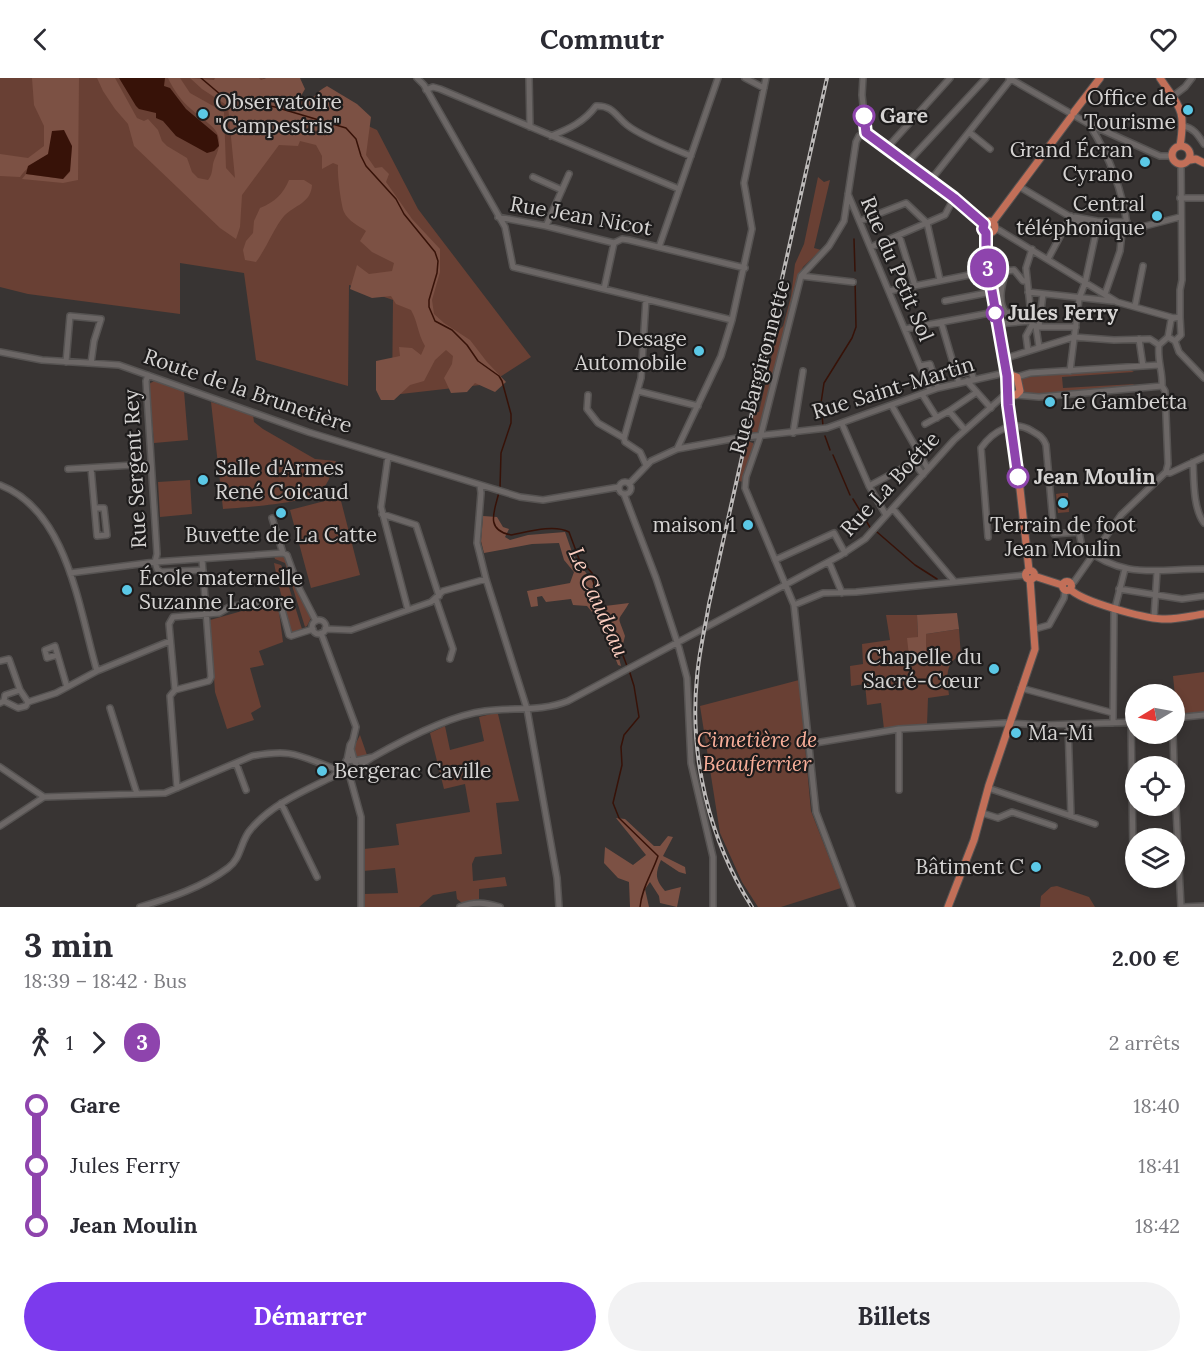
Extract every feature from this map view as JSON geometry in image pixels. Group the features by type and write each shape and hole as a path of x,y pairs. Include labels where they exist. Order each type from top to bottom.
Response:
{"main road":[{"path":"948,907 982,813 988,788 1035,650 1035,629 1013,426 1008,405 1011,394 995,312 986,233 983,229 990,225 1020,187 1100,78"},
{"path":"1160,78 1182,113 1182,134 1186,152 1181,164 1176,163 1172,156 1175,149 1186,152 1204,161"},
{"path":"1008,375 1020,391 1011,394"},
{"path":"1029,575 1067,587 1086,600 1154,618 1177,619 1204,614"},
{"path":"965,861 978,812 985,801"}],"street":[{"name":"Rue Jean Nicot","path":"417,78 428,92 498,217 614,243 622,238 745,268"},
{"path":"529,78 530,128"},
{"path":"659,247 717,78"},
{"path":"745,78 764,88"},
{"path":"677,449 721,356 745,268 752,229 744,183 766,78"},
{"path":"863,78 862,95 866,133 990,225 1117,302"},
{"path":"886,148 950,78"},
{"path":"906,164 986,78"},
{"path":"930,181 1010,78 1089,124 1160,156 1172,156"},
{"path":"1172,97 1192,78"},
{"path":"428,92 433,87 440,89 679,189"},
{"path":"551,136 577,124 596,106 600,106 615,111 626,124 691,156"},
{"path":"752,116 758,118"},
{"path":"1089,124 1103,146 1121,190 1127,222 1105,294"},
{"path":"1183,126 1190,127 1196,132 1204,144"},
{"path":"969,132 990,149"},
{"name":"Rue Bargironnette","path":"852,907 816,812 794,605 745,489 746,477 760,437 801,276 838,233 844,221 856,142 859,136 866,133"},
{"path":"1177,317 1182,280 1181,164"},
{"path":"546,226 569,174"},
{"path":"533,177 562,190"},
{"path":"1020,187 1096,232 1125,231 1180,217"},
{"name":"Rue du Petit Sol","path":"848,194 930,390"},
{"path":"871,247 945,216 954,198"},
{"path":"1180,198 1204,198"},
{"path":"860,221 906,203 927,223 940,280"},
{"path":"1071,216 1097,221 1127,222"},
{"path":"1047,259 1071,216"},
{"path":"498,217 505,227 513,267 732,320"},
{"path":"1070,371 1079,299 1085,283 1097,221"},
{"path":"899,235 915,286"},
{"path":"604,289 614,243"},
{"path":"1032,249 1026,268 1030,311 1039,347"},
{"path":"1135,306 1143,266"},
{"path":"1027,281 1023,281 1014,270 1006,271 1001,296 1006,314 1030,311"},
{"path":"889,291 989,271"},
{"path":"801,276 853,282"},
{"path":"945,301 992,292"},
{"path":"1028,292 1117,302 1177,317 1182,323 1181,335 1175,341"},
{"path":"1028,351 1026,336 1035,325 1043,294"},
{"path":"624,438 641,378 646,299"},
{"path":"905,329 995,312"},
{"path":"66,362 70,316 101,319 94,341 91,363"},
{"path":"1035,629 1049,625 1064,598 1067,587 1074,582 1094,556 1121,516 1166,472 1168,464 1165,392 1159,365 1159,345 1168,337 1172,320 1177,317"},
{"path":"941,322 959,383"},
{"path":"997,324 1076,327"},
{"path":"1003,359 1074,337 1150,339 1159,345"},
{"path":"1168,337 1175,341 1179,352 1204,378"},
{"path":"1139,339 1143,366"},
{"name":"Route de la Brunetière","path":"0,352 66,362 119,365 309,432 520,497 543,500 619,487"},
{"path":"920,366 930,364 938,388"},
{"name":"Rue Saint-Martin","path":"629,484 646,465 657,457 677,449 737,438 824,429 892,406 930,390 970,380 1030,373 1159,365"},
{"path":"793,433 803,371"},
{"path":"956,375 971,371 970,380 991,408"},
{"name":"Rue Sergent Rey","path":"148,375 146,381 150,464 157,554 155,562"},
{"path":"1011,394 1039,397 1162,386"},
{"path":"638,391 698,406"},
{"path":"926,424 977,392"},
{"path":"922,394 937,418"},
{"name":"Rue La Boétie","path":"351,765 454,719 483,711 538,709 562,703 829,562 866,539 965,430 997,401 1011,394"},
{"path":"588,395 587,409 598,423 624,438 625,442 640,452 646,465"},
{"path":"997,401 1008,405"},
{"path":"892,406 928,469"},
{"path":"949,411 965,430"},
{"path":"842,424 869,486 886,515"},
{"path":"988,537 980,451 983,444 1001,429 1013,426 1027,428 1042,437 1046,444 1054,534 1079,532 1082,547 1094,556 1125,569 1157,572 1204,569"},
{"path":"388,457 381,507 408,610"},
{"path":"1166,472 1170,473 1204,457"},
{"path":"869,486 915,462 922,475"},
{"path":"1193,462 1195,494 1200,518 1204,524"},
{"path":"68,470 150,464"},
{"path":"91,468 97,536 107,535 104,508 95,508"},
{"path":"624,494 630,491 629,484 622,483 619,491 624,494 656,578 687,678 691,763 712,857 713,907"},
{"path":"0,485 24,496 43,519 62,552 97,671"},
{"path":"480,485 477,543 527,709 557,878 559,907"},
{"path":"893,509 954,581"},
{"path":"382,514 416,525 453,649 450,659"},
{"path":"272,518 283,553 287,555 298,588 316,621"},
{"path":"775,560 834,533 845,553"},
{"path":"70,573 155,562 283,553"},
{"path":"177,788 170,696 175,690 209,681 211,677 202,559"},
{"path":"155,562 161,572 203,570"},
{"path":"829,562 842,593"},
{"path":"1113,723 1114,607 1125,569"},
{"path":"1154,618 1157,572"},
{"path":"794,605 823,593 1029,575"},
{"path":"313,629 315,633 351,630 408,610 438,597 443,591 486,579"},
{"path":"1119,589 1182,599 1204,596"},
{"path":"175,690 169,624 173,617 219,613 231,606 275,602 282,606 289,635 313,629"},
{"path":"313,629 316,621"},
{"path":"316,621 324,622 323,631 356,727 352,740 351,765 361,826 361,907"},
{"path":"20,690 5,695 2,702 18,708 26,706 28,702 170,641"},
{"path":"57,655 67,687"},
{"path":"0,661 9,659 20,690 28,702"},
{"path":"1021,688 1113,713"},
{"path":"110,708 137,794"},
{"path":"1185,717 1204,715"},
{"path":"808,744 899,729 1010,723 1068,725 1125,722"},
{"path":"1068,725 1071,816"},
{"path":"898,790 899,729"},
{"path":"1133,744 1133,828"},
{"path":"0,826 44,797 165,793 252,756 276,752 303,756 329,766 351,765"},
{"path":"236,763 246,790"},
{"path":"0,766 44,797"},
{"path":"140,907 175,896 229,867 238,858 244,838 251,828 281,803 332,777 337,767"},
{"path":"988,788 1095,824"},
{"path":"281,803 317,877"},
{"path":"982,813 998,818 1012,812 1054,826"},
{"path":"1177,816 1182,907 1204,906"},
{"path":"460,907 470,903 484,902 500,907"}],"green space":[{"path":"0,78 263,78 377,130 418,209 531,357 489,384 392,395 393,300 349,285 348,386 256,360 244,273 180,263 180,314 28,294 0,287"},
{"path":"818,177 824,182 830,180 814,248 821,250 803,267 798,277 760,431 751,434 754,412 759,412 777,332 783,326 791,296 795,264 804,244"},
{"path":"1127,368 1134,372 1062,377 1063,388 1135,384 1098,392 1023,394 1019,378"},
{"path":"154,381 184,391 188,440 154,443 149,384"},
{"path":"211,402 253,415 254,422 263,429 315,459 336,461 324,488 314,495 289,502 223,509"},
{"path":"747,441 753,443 754,447 743,475 743,482 739,481"},
{"path":"190,480 192,514 160,517 158,482"},
{"name":"Terrain de foot Jean Moulin","path":"1068,493 1069,512 1058,513 1056,494"},
{"path":"340,497 360,575 311,588 290,510"},
{"path":"274,556 283,556 288,562 297,591 311,618 305,627 285,563 275,559"},
{"path":"274,563 281,565 284,571 302,629 292,633 290,632"},
{"path":"273,608 279,612 283,642 259,651 264,665 250,668 261,707 251,713 254,720 227,729 215,692 210,620 242,611"},
{"path":"886,615 917,615 918,637 909,656 926,634 959,629 961,656 949,667 947,678 949,695 928,698 927,725 884,729 881,703 867,705 865,684 851,686 850,666 863,664 862,644 890,640"},
{"path":"1204,672 1204,713 1185,715 1185,684 1174,684 1173,676"},
{"name":"Cimetière de Beauferrier","path":"799,680 811,811 841,888 781,907 758,907 742,882 720,833 700,706"},
{"path":"498,714 519,801 496,803 502,854 475,857 472,864 473,881 505,877 507,886 479,889 479,899 462,903 457,899 456,891 433,895 419,907 365,907 364,894 398,893 395,868 363,871 364,849 399,845 396,824 470,812 465,784 444,789 430,733 445,726 450,750 484,741 479,717"},
{"path":"360,735 367,755 356,757 353,749"},
{"path":"1057,886 1089,897 1095,907 1040,907 1041,896 1051,887"}],"shaded area":[{"path":"32,78 79,78 78,180 63,183 22,179 26,174 63,179 70,172 72,146 37,161 20,177 0,176 0,154 28,158 44,146 44,126 34,105"},
{"path":"97,78 115,78 137,118 144,121 148,119 158,130 162,141 167,146 187,158 192,172 198,178 208,180 218,149 218,135 215,129 184,103 168,78 180,78 190,93 224,112 226,168 235,178 228,106 190,78 214,80 215,78 259,78 261,80 300,78 305,89 298,101 301,106 327,86 357,104 371,117 366,155 375,168 382,167 389,174 386,182 412,219 440,249 440,272 432,300 434,314 470,340 506,382 495,392 475,383 467,392 451,393 444,378 452,364 453,356 446,350 435,360 424,381 410,385 394,400 381,400 376,390 376,361 400,356 399,347 412,348 421,355 425,346 411,310 396,304 391,296 372,298 350,289 357,265 369,274 392,271 394,263 372,252 360,241 366,231 351,221 344,212 338,165 333,163 322,169 322,156 316,145 300,141 298,146 279,145 242,195 240,227 236,239 220,228 134,146 128,124 115,109"},
{"path":"119,78 165,78 164,86 170,88 186,109 217,135 219,146 207,153 176,136 163,121 156,118 156,113 139,109 136,106"},
{"path":"64,130 72,146 70,171 63,179 26,174 28,166 48,154 52,131"},
{"path":"289,180 304,180 312,185 309,196 284,216 256,262 245,260 243,250 246,241 253,233 254,221 260,208 278,197"},
{"path":"483,516 497,517 503,527 509,529 505,537 510,540 528,535 565,532 573,555 597,588 599,603 605,606 629,603 619,619 625,636 622,648 616,647 621,666 610,653 609,645 614,642 609,623 602,621 598,614 592,612 587,606 573,605 571,599 546,602 542,596 537,597 538,606 531,607 527,591 570,583 574,572 564,560 559,543 532,544 484,553 481,541"},
{"path":"957,613 959,629 926,634 926,655 909,656 907,638 918,637 917,615"},
{"path":"616,818 625,819 654,846 660,846 668,836 673,837 663,856 685,867 686,874 661,860 657,876 665,891 681,887 677,907 660,903 659,896 650,882 645,889 649,907 630,907 629,882 618,878 604,863 605,847 633,865 646,855"}],"waterway":[{"name":"Le Caudeau","path":"201,78 221,95 275,107 346,128 356,139 366,166 396,199 404,214 435,252 438,261 437,273 429,300 429,307 435,321 452,330 467,345 478,361 499,376 502,381 511,414 511,423 501,453 500,488"},
{"path":"854,239 855,271"},
{"path":"823,426 821,403 824,383 852,338 856,327 855,279"},
{"path":"825,436 830,450"},
{"path":"833,455 850,495"},
{"name":"Le Caudeau","path":"499,492 493,518 497,529 511,535 548,529 569,532 579,559 592,573 597,605 610,621 627,666"},
{"path":"853,499 871,529"},
{"path":"877,532 915,565 937,579"},
{"name":"Le Caudeau","path":"629,670 639,717 624,735 621,747 622,765 613,803 619,818 658,856 645,887 640,907"}],"railway":[{"path":"752,907 724,854 705,796 696,737 697,677 709,604 827,78"}],"bus line":[{"name":"3","path":"864,116 866,133 954,198 984,224 988,268 1007,376 1008,405 1013,426 1018,477"}],"place":[{"name":"Office de Tourisme","path":"1188,110"},
{"name":"Observatoire \"Campestris\"","path":"203,114"},
{"name":"Gare","path":"864,116"},
{"name":"Grand Écran Cyrano","path":"1145,162"},
{"name":"Central téléphonique","path":"1157,216"},
{"name":"Jules Ferry","path":"995,313"},
{"name":"Desage Automobile","path":"699,351"},
{"name":"Le Gambetta","path":"1050,402"},
{"name":"Jean Moulin","path":"1018,477"},
{"name":"Salle d'Armes René Coicaud","path":"203,480"},
{"name":"Terrain de foot Jean Moulin","path":"1063,503"},
{"name":"Buvette de La Catte","path":"281,513"},
{"name":"maison 1","path":"748,525"},
{"name":"École maternelle Suzanne Lacore","path":"127,590"},
{"name":"Chapelle du Sacré-Cœur","path":"994,669"},
{"name":"Ma-Mi","path":"1016,733"},
{"name":"Bergerac Caville","path":"322,771"},
{"name":"Bâtiment C","path":"1036,867"}]}
